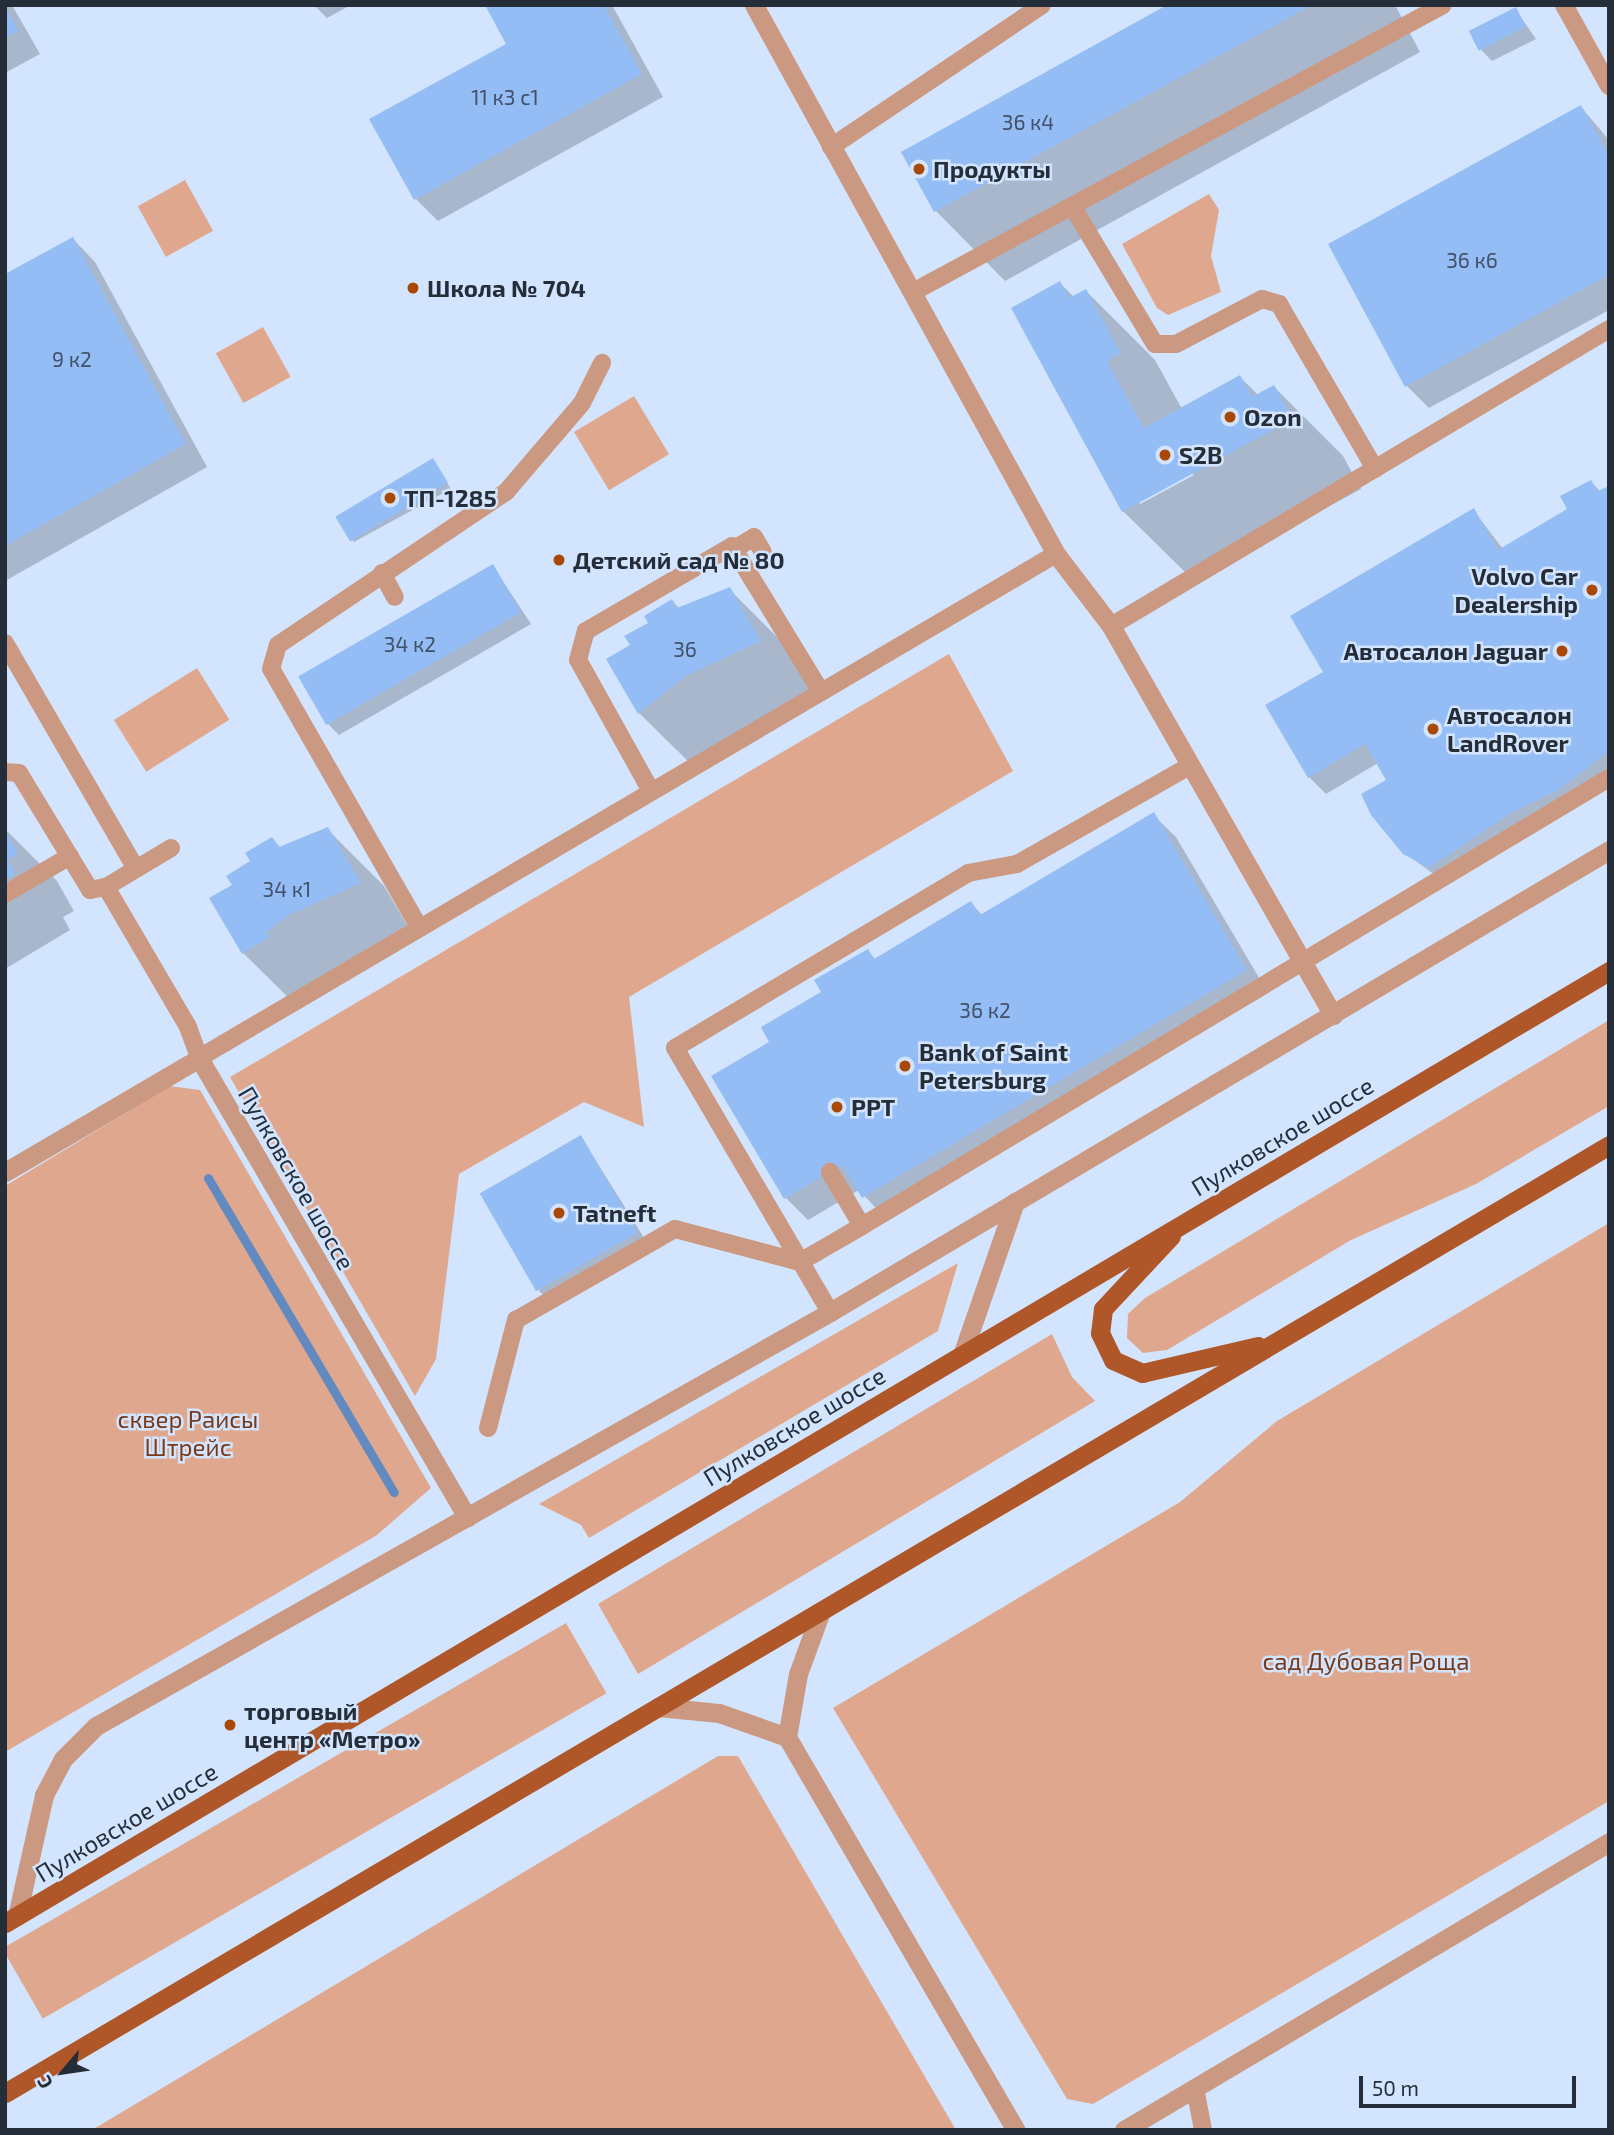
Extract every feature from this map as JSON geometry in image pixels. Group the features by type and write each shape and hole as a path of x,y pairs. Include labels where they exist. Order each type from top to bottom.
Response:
{"main road":[{"name":"Пулковское шоссе","path":"11,1920 1609,971"},
{"path":"5,2093 1609,1145"},
{"path":"1181,1224 1103,1309 1100,1334 1114,1360 1142,1373 1276,1342"}],"street":[{"path":"754,5 831,148 915,291 1056,554 1111,626 1333,1015"},
{"path":"11,1920 44,1795 63,1759 96,1726 830,1312 1609,850"},
{"path":"5,1172 199,1058"},
{"name":"Пулковское шоссе","path":"199,1058 467,1517"},
{"path":"962,1355 1015,1202"},
{"path":"821,1611 797,1674 787,1737 1016,2130"},
{"path":"659,1707 719,1713 787,1737"},
{"path":"1124,2130 1609,1842"}],"lane":[{"path":"831,148 1042,5"},
{"path":"915,291 1443,5"},
{"path":"1564,5 1603,61 1609,86"},
{"path":"1072,206 1155,344 1176,344 1262,299 1279,304 1375,469"},
{"path":"1111,626 1609,329"},
{"path":"419,927 271,669 278,645 506,492 582,403 601,363"},
{"path":"651,791 578,660 580,644 586,631 754,537 763,552"},
{"path":"736,548 821,692"},
{"path":"106,887 188,1027 199,1058 1056,554"},
{"path":"382,573 395,597"},
{"path":"5,643 136,869"},
{"path":"830,1312 675,1048 968,873 1017,864 1191,765"},
{"path":"5,772 19,773 90,890 106,887 171,848"},
{"path":"488,1428 516,1320 675,1229 800,1262 1609,778"},
{"path":"5,894 71,856"},
{"path":"830,1172 862,1226"},
{"path":"1195,2088 1203,2130"}],"green space":[{"path":"185,180 213,231 166,257 138,206"},
{"path":"1209,194 1219,210 1211,256 1221,292 1168,315 1157,308 1122,244"},
{"path":"263,327 291,377 243,403 216,353"},
{"path":"634,396 669,454 609,490 574,432"},
{"path":"949,654 1013,771 629,997 644,1127 584,1102 459,1174 436,1359 415,1396 230,1077"},
{"path":"197,668 229,720 146,772 114,720"},
{"path":"1609,1020 1609,1106 1476,1184 1351,1240 1167,1350 1143,1353 1127,1338 1128,1314 1145,1298"},
{"name":"сквер Раисы Штрейс","path":"170,1086 200,1090 431,1488 377,1535 5,1752 5,1186"},
{"name":"сад Дубовая Роща","path":"1609,1223 1609,1801 1093,2104 1067,2099 833,1708 1180,1502 1277,1421"},
{"path":"958,1263 938,1331 589,1538 581,1525 539,1504"},
{"path":"1052,1334 1072,1377 1095,1401 638,1674 598,1604"},
{"path":"566,1623 606,1693 43,2019 5,1953 5,1947"},
{"path":"718,1756 738,1756 956,2130 92,2130"}],"building":[{"path":"485,5 604,5 642,74 414,200 369,119 506,44"},
{"path":"1167,5 1312,5 934,212 901,152"},
{"path":"5,7 19,31 5,38"},
{"path":"1516,7 1526,27 1479,51 1469,31"},
{"path":"1581,105 1609,156 1609,275 1405,387 1328,244"},
{"path":"73,237 186,444 5,546 5,274"},
{"path":"1060,281 1069,298 1086,289 1121,353 1107,361 1144,428 1240,375 1252,397 1274,385 1293,419 1122,512 1011,308"},
{"name":"ТП-1285","path":"433,458 448,483 350,542 335,517"},
{"path":"1591,480 1598,491 1609,486 1609,751 1557,791 1514,811 1429,868 1403,854 1371,815 1361,794 1386,780 1365,744 1308,778 1265,705 1323,672 1290,616 1474,508 1498,550 1567,509 1560,496"},
{"path":"493,564 521,612 326,725 298,676"},
{"path":"730,587 761,641 686,676 638,714 606,659 630,645 624,636 648,623 644,616 672,599 677,608"},
{"path":"1154,812 1247,970 862,1198 842,1165 784,1199 711,1076 769,1042 761,1027 821,992 814,980 868,949 874,959 971,901 980,915"},
{"path":"328,827 361,883 289,915 267,932 270,937 242,954 209,898 232,885 226,876 250,861 245,853 272,837 279,847"},
{"path":"5,830 18,854 8,860 15,874 5,879"},
{"name":"Tatneft","path":"581,1135 638,1233 536,1291 480,1194"}],"waterway":[{"path":"208,1178 394,1492"}],"place":[{"name":"Продукты","path":"919,169"},
{"name":"Школа № 704","path":"413,288"},
{"name":"Ozon","path":"1230,417"},
{"name":"S2B","path":"1165,455"},
{"name":"ТП-1285","path":"390,498"},
{"name":"Детский сад № 80","path":"559,560"},
{"name":"Volvo Car Dealership","path":"1592,590"},
{"name":"Автосалон Jaguar","path":"1562,651"},
{"name":"Автосалон LandRover","path":"1433,729"},
{"name":"Bank of Saint Petersburg","path":"905,1066"},
{"name":"РРТ","path":"837,1107"},
{"name":"Tatneft","path":"559,1213"},
{"name":"торговый центр «Метро»","path":"230,1725"}]}
